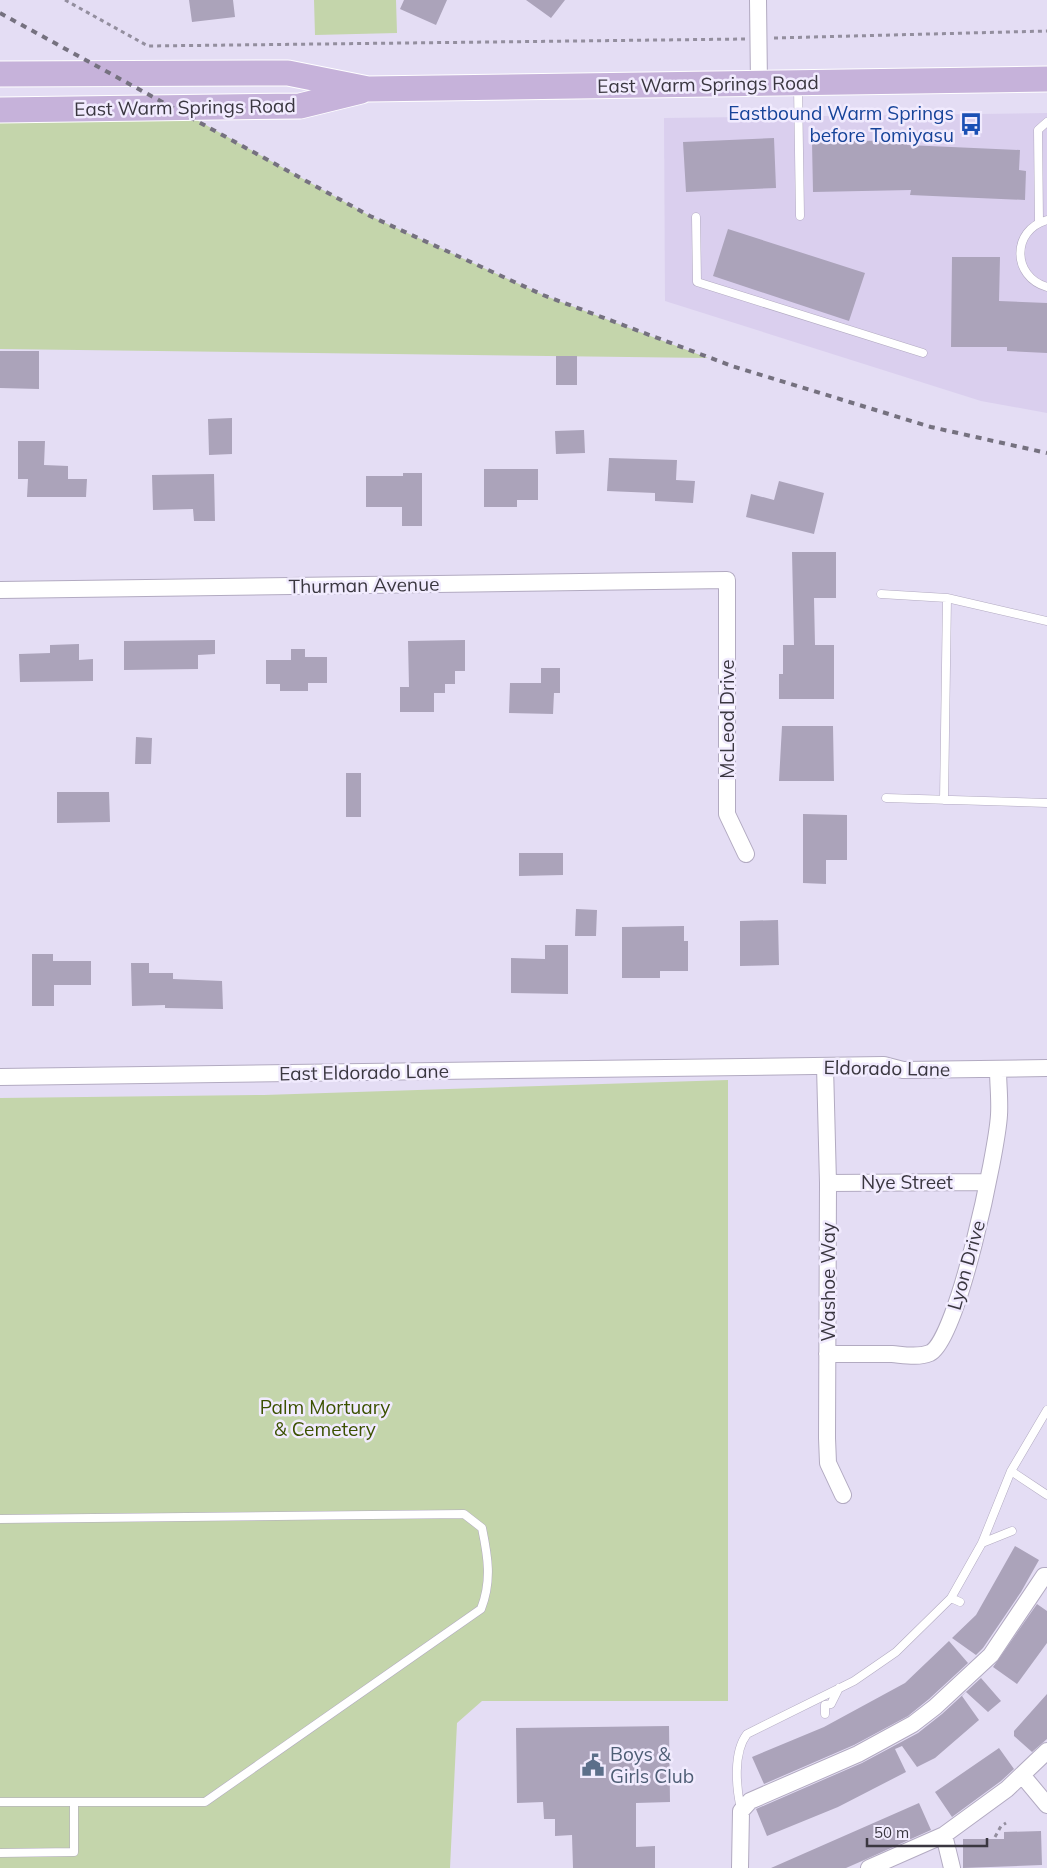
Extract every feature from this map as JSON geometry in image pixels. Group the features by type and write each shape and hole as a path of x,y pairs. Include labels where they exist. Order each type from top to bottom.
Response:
{"main road":[{"name":"East Warm Springs Road","path":"0,74 288,73 368,89 1047,79"},
{"name":"East Warm Springs Road","path":"0,110 300,106 368,89"}],"street":[{"path":"758,0 759,84"},
{"name":"Thurman Avenue","path":"0,590 727,580"},
{"name":"McLeod Drive","path":"727,580 727,814 746,854"},
{"name":"Eldorado Lane","path":"728,1067 884,1065 903,1070 1047,1068"},
{"name":"Washoe Way","path":"825,1066 828,1183 828,1464 842,1495"},
{"name":"East Eldorado Lane","path":"0,1077 728,1067"},
{"name":"Lyon Drive","path":"827,1354 911,1356 931,1352 947,1328 964,1278 987,1182 999,1115 998,1069"},
{"name":"Nye Street","path":"828,1183 987,1182"},
{"path":"740,1868 741,1811 750,1801 858,1754 913,1724 935,1708 990,1654 1046,1576"},
{"path":"869,1868 944,1836 1007,1789 1047,1751"},
{"path":"1022,1774 1047,1805"},
{"path":"944,1836 952,1868"}],"lane":[{"path":"798,83 800,216"},
{"path":"1047,122 1038,130 1043,221 1024,236 1019,257 1028,276 1036,283 1047,287"},
{"path":"696,217 697,282 924,353"},
{"path":"881,594 947,598 1047,621"},
{"path":"944,800 947,598"},
{"path":"886,798 1047,803"},
{"path":"741,1811 738,1794 739,1747 747,1734 759,1726 840,1688 896,1652 951,1598 982,1543 1011,1471 1047,1410"},
{"path":"1011,1471 1047,1494"},
{"path":"0,1519 464,1514 482,1528 486,1546 488,1590 481,1609 205,1802 0,1802"},
{"path":"982,1543 1012,1531"},
{"path":"951,1598 960,1602"},
{"path":"824,1705 831,1704 840,1688"},
{"path":"822,1696 825,1714"},
{"path":"0,1853 74,1852 74,1802"}],"path":[{"path":"65,0 148,46 758,38 1047,31"},
{"path":"995,1837 1001,1826 1006,1823"}],"shaded area":[{"path":"1047,113 1047,413 981,401 665,301 664,118"}],"green space":[{"path":"314,0 396,0 397,33 315,35"},
{"path":"0,101 175,108 370,216 543,295 708,358 0,349"},
{"name":"Palm Mortuary & Cemetery","path":"728,1080 728,1701 482,1701 457,1723 450,1868 0,1868 0,1098 264,1095"}],"building":[{"path":"189,0 233,0 235,17 192,22"},
{"path":"404,0 447,0 436,25 400,9"},
{"path":"526,0 565,0 551,18"},
{"path":"774,138 776,188 686,192 683,142"},
{"path":"907,140 907,145 1020,150 1019,170 1026,171 1025,200 910,195 911,190 813,192 812,142"},
{"path":"728,229 865,273 849,321 713,276"},
{"path":"952,257 1000,257 999,301 1047,303 1047,353 1007,351 1007,347 951,347"},
{"path":"0,351 39,351 39,389 0,388"},
{"path":"556,356 577,356 577,385 556,385"},
{"path":"232,418 232,454 209,455 208,419"},
{"path":"584,430 585,453 556,454 555,431"},
{"path":"18,441 45,441 44,465 68,466 68,479 87,479 86,497 27,497 28,479 18,479"},
{"path":"609,458 677,460 676,480 695,481 693,503 655,501 655,493 607,491"},
{"path":"484,469 538,469 538,500 517,500 517,507 484,507"},
{"path":"403,473 422,473 422,526 402,526 402,507 366,507 366,476 403,476"},
{"path":"214,474 215,521 194,521 193,509 153,510 152,475"},
{"path":"779,481 824,493 814,534 746,517 751,494 774,500"},
{"path":"792,552 836,552 836,598 814,598 815,645 834,645 834,699 779,699 779,674 783,674 783,645 794,645"},
{"path":"215,640 215,654 198,655 198,669 124,670 124,641"},
{"path":"465,640 465,671 455,671 455,684 445,684 445,693 434,693 434,712 400,712 400,687 409,687 408,641"},
{"path":"79,644 79,660 93,659 93,681 20,682 19,654 50,653 50,645"},
{"path":"291,649 305,649 305,657 327,657 327,683 308,683 308,691 280,691 280,684 266,684 266,660 291,660"},
{"path":"541,668 560,668 560,693 554,693 553,714 509,713 510,683 541,683"},
{"path":"782,726 833,726 834,781 779,781"},
{"path":"136,737 152,738 151,764 135,764"},
{"path":"346,773 361,773 361,817 346,817"},
{"path":"57,792 109,792 110,822 57,823"},
{"path":"803,814 847,815 847,860 826,860 826,884 803,883"},
{"path":"519,853 563,853 563,875 519,876"},
{"path":"576,909 597,910 596,936 575,936"},
{"path":"778,920 779,965 740,966 740,921"},
{"path":"684,926 684,941 688,941 688,971 660,971 660,978 622,978 622,927"},
{"path":"545,945 568,945 568,994 511,993 511,958 545,959"},
{"path":"32,954 53,954 53,961 91,961 91,985 54,985 54,1006 32,1006"},
{"path":"131,963 149,963 149,973 173,973 173,979 222,981 223,1009 165,1008 165,1005 132,1006"},
{"path":"1015,1546 1039,1560 1021,1592 983,1648 976,1655 952,1638 976,1615"},
{"path":"1037,1604 1047,1611 1047,1643 1017,1684 993,1667"},
{"path":"949,1641 968,1663 908,1716 854,1745 764,1784 752,1757 824,1727 905,1683"},
{"path":"981,1678 1001,1701 988,1712 966,1692 962,1696 979,1720 935,1758 917,1767 902,1746 895,1749 906,1772 838,1807 767,1836 756,1809 862,1763 918,1733"},
{"path":"1047,1694 1047,1739 1032,1752 1014,1736 1014,1731"},
{"name":"Boys & Girls Club","path":"669,1726 670,1802 636,1803 636,1847 655,1846 655,1868 573,1868 572,1835 555,1836 555,1819 544,1819 543,1802 517,1803 516,1728"},
{"path":"999,1748 1014,1769 1001,1781 952,1817 935,1792"},
{"path":"919,1803 931,1830 862,1861 846,1868 771,1868"},
{"path":"1041,1831 1042,1865 963,1868 963,1839 1004,1839 1004,1832"}],"railway":[{"path":"0,13 370,216 543,295 732,366 931,427 1047,453"}],"place":[{"name":"Eastbound Warm Springs before Tomiyasu","path":"971,124"},
{"name":"Boys & Girls Club","path":"593,1765"}]}
